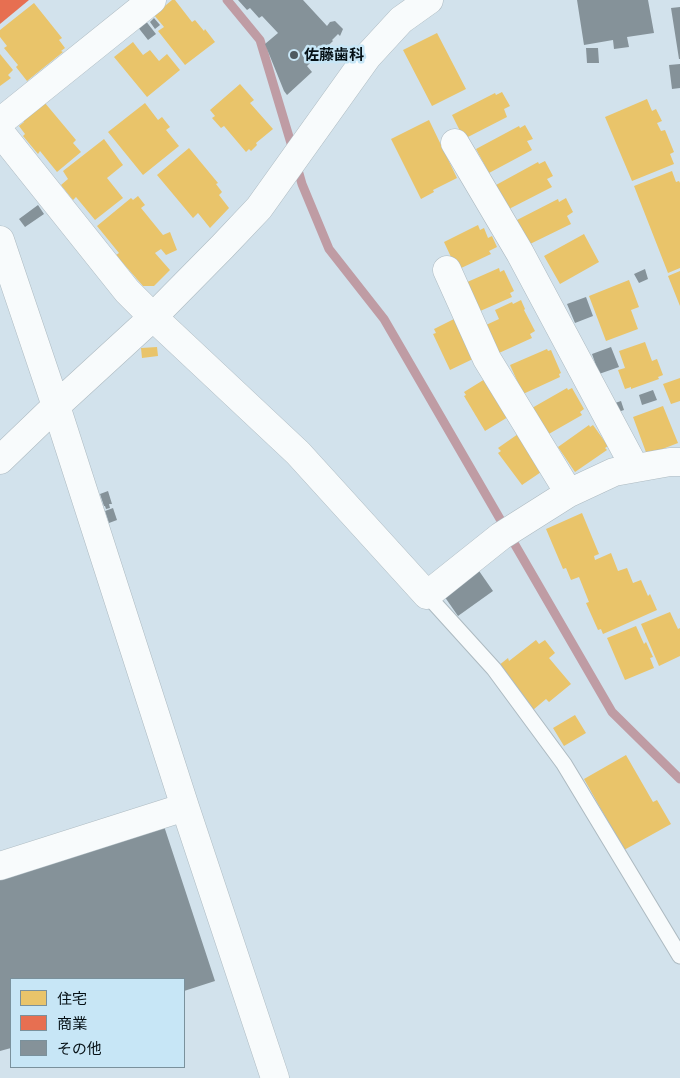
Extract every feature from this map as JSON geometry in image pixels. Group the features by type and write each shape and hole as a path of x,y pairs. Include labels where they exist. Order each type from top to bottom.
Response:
{"street":[{"path":"0,122 152,0"},
{"path":"0,460 153,317 259,208 367,57 401,20 429,0"},
{"path":"0,132 127,291 298,453 427,595 508,531 569,493 614,472 680,462"},
{"path":"454,142 520,253 635,468"},
{"path":"0,240 275,1078"},
{"path":"447,270 487,359 569,493"},
{"path":"0,866 185,806"}],"lane":[{"path":"427,595 494,669 564,764 680,956"}],"building: 住宅":[{"path":"172,0 175,0 192,22 195,20 204,31 205,29 215,42 185,65 158,31 164,27 154,15"},
{"path":"34,3 62,38 59,40 65,48 61,51 63,52 27,81 16,67 18,65 4,48 7,46 0,37 0,30"},
{"path":"437,33 466,89 432,106 403,50"},
{"path":"133,42 143,55 150,50 159,61 167,54 180,70 147,97 114,57"},
{"path":"0,54 13,70 8,75 11,78 0,86"},
{"path":"240,84 254,100 250,103 273,129 256,143 257,145 251,151 249,149 246,152 224,126 221,128 212,118 215,116 210,110"},
{"path":"502,92 510,106 504,109 507,117 464,139 452,115 495,93 496,95"},
{"path":"647,99 652,111 656,109 662,121 657,123 661,131 665,130 674,152 670,154 674,164 632,181 605,117"},
{"path":"45,103 76,140 73,143 81,152 57,172 40,151 38,154 23,136 25,134 19,126 24,122 22,119"},
{"path":"145,103 158,120 162,117 170,127 166,130 179,146 143,175 108,132"},
{"path":"429,120 457,178 433,190 434,192 421,199 391,139"},
{"path":"525,125 533,139 527,141 532,150 489,173 476,149 519,126 520,128"},
{"path":"104,139 123,165 107,178 123,198 95,220 76,197 73,200 61,185 68,179 63,171"},
{"path":"189,148 218,183 216,184 222,192 219,195 229,208 210,228 198,213 193,218 157,175"},
{"path":"545,161 553,176 547,179 552,187 509,209 496,185 538,162 539,164"},
{"path":"672,171 676,182 679,181 680,183 680,268 668,273 634,186"},
{"path":"138,196 145,205 141,208 163,235 170,232 177,250 166,255 161,249 155,253 170,270 154,286 143,286 116,255 119,253 97,226 131,198 133,200"},
{"path":"566,198 573,212 567,216 571,224 528,245 515,221 558,199 559,202"},
{"path":"478,225 480,230 484,228 488,238 492,236 497,247 489,251 491,254 457,270 444,242"},
{"path":"584,234 599,262 560,284 544,256"},
{"path":"499,268 500,272 504,270 514,291 510,293 512,297 478,312 465,283"},
{"path":"680,271 680,306 668,276"},
{"path":"629,280 639,307 631,310 638,329 606,341 589,296"},
{"path":"521,300 535,331 530,334 532,338 499,353 486,325 499,319 495,310"},
{"path":"456,318 475,358 450,370 433,334 436,333 434,329"},
{"path":"645,342 652,361 657,359 663,375 658,377 659,379 631,389 631,387 625,389 618,370 625,368 619,351"},
{"path":"157,347 158,356 142,358 141,348"},
{"path":"547,349 548,351 551,350 561,373 559,374 560,377 523,394 510,365"},
{"path":"680,378 680,401 671,404 663,384"},
{"path":"485,379 508,417 485,431 464,396 466,395 464,392"},
{"path":"567,388 568,390 572,388 584,409 580,412 582,415 547,435 532,408"},
{"path":"663,406 678,443 647,455 633,417"},
{"path":"589,425 590,427 593,425 608,446 605,448 607,450 575,472 558,447"},
{"path":"518,434 544,470 522,485 498,453 501,451 498,448"},
{"path":"582,513 599,554 594,556 595,560 611,553 618,571 627,568 633,583 641,580 657,610 603,634 601,629 598,630 586,603 589,602 579,577 571,580 566,568 563,569 546,529"},
{"path":"670,612 678,629 680,628 680,656 659,666 641,624"},
{"path":"636,626 644,644 646,642 653,657 650,658 654,668 625,680 607,638"},
{"path":"536,640 539,644 545,640 555,653 549,658 571,684 549,702 546,699 533,710 498,666 508,658 509,661"},
{"path":"575,715 586,733 564,746 553,728"},
{"path":"626,755 653,802 657,800 671,824 624,850 584,779"}],"building: 商業":[{"path":"0,0 29,0 0,24"}],"building: その他":[{"name":"佐藤歯科","path":"238,0 303,0 327,26 330,22 335,21 343,29 340,36 338,34 307,66 312,72 287,95 265,44 278,33 262,16 259,18 250,8 247,10"},
{"path":"577,0 648,0 654,33 627,37 629,47 614,49 613,40 584,45"},
{"path":"680,7 680,59 679,59 671,8"},
{"path":"154,18 160,25 155,29 150,22"},
{"path":"145,20 156,34 148,40 137,26"},
{"path":"586,48 598,48 599,63 587,63"},
{"path":"680,64 680,88 672,89 669,65"},
{"path":"38,205 44,214 25,227 19,219"},
{"path":"645,269 648,279 639,283 634,274"},
{"path":"586,297 593,316 575,323 567,304"},
{"path":"611,347 619,367 599,374 592,354"},
{"path":"653,390 657,400 642,405 639,395"},
{"path":"621,401 624,410 618,412 615,403"},
{"path":"108,491 112,504 109,504 110,508 106,509 100,494"},
{"path":"113,508 117,520 109,523 105,511"},
{"path":"477,568 493,591 458,616 442,593"},
{"path":"163,823 215,981 185,991 185,978 10,978 10,1048 0,1051 0,876"}],"waterway":[{"path":"227,0 260,40 293,150"},
{"path":"296,163 302,184 329,249 384,319 612,712 680,779"}],"place":[{"name":"佐藤歯科","path":"294,55"}]}
